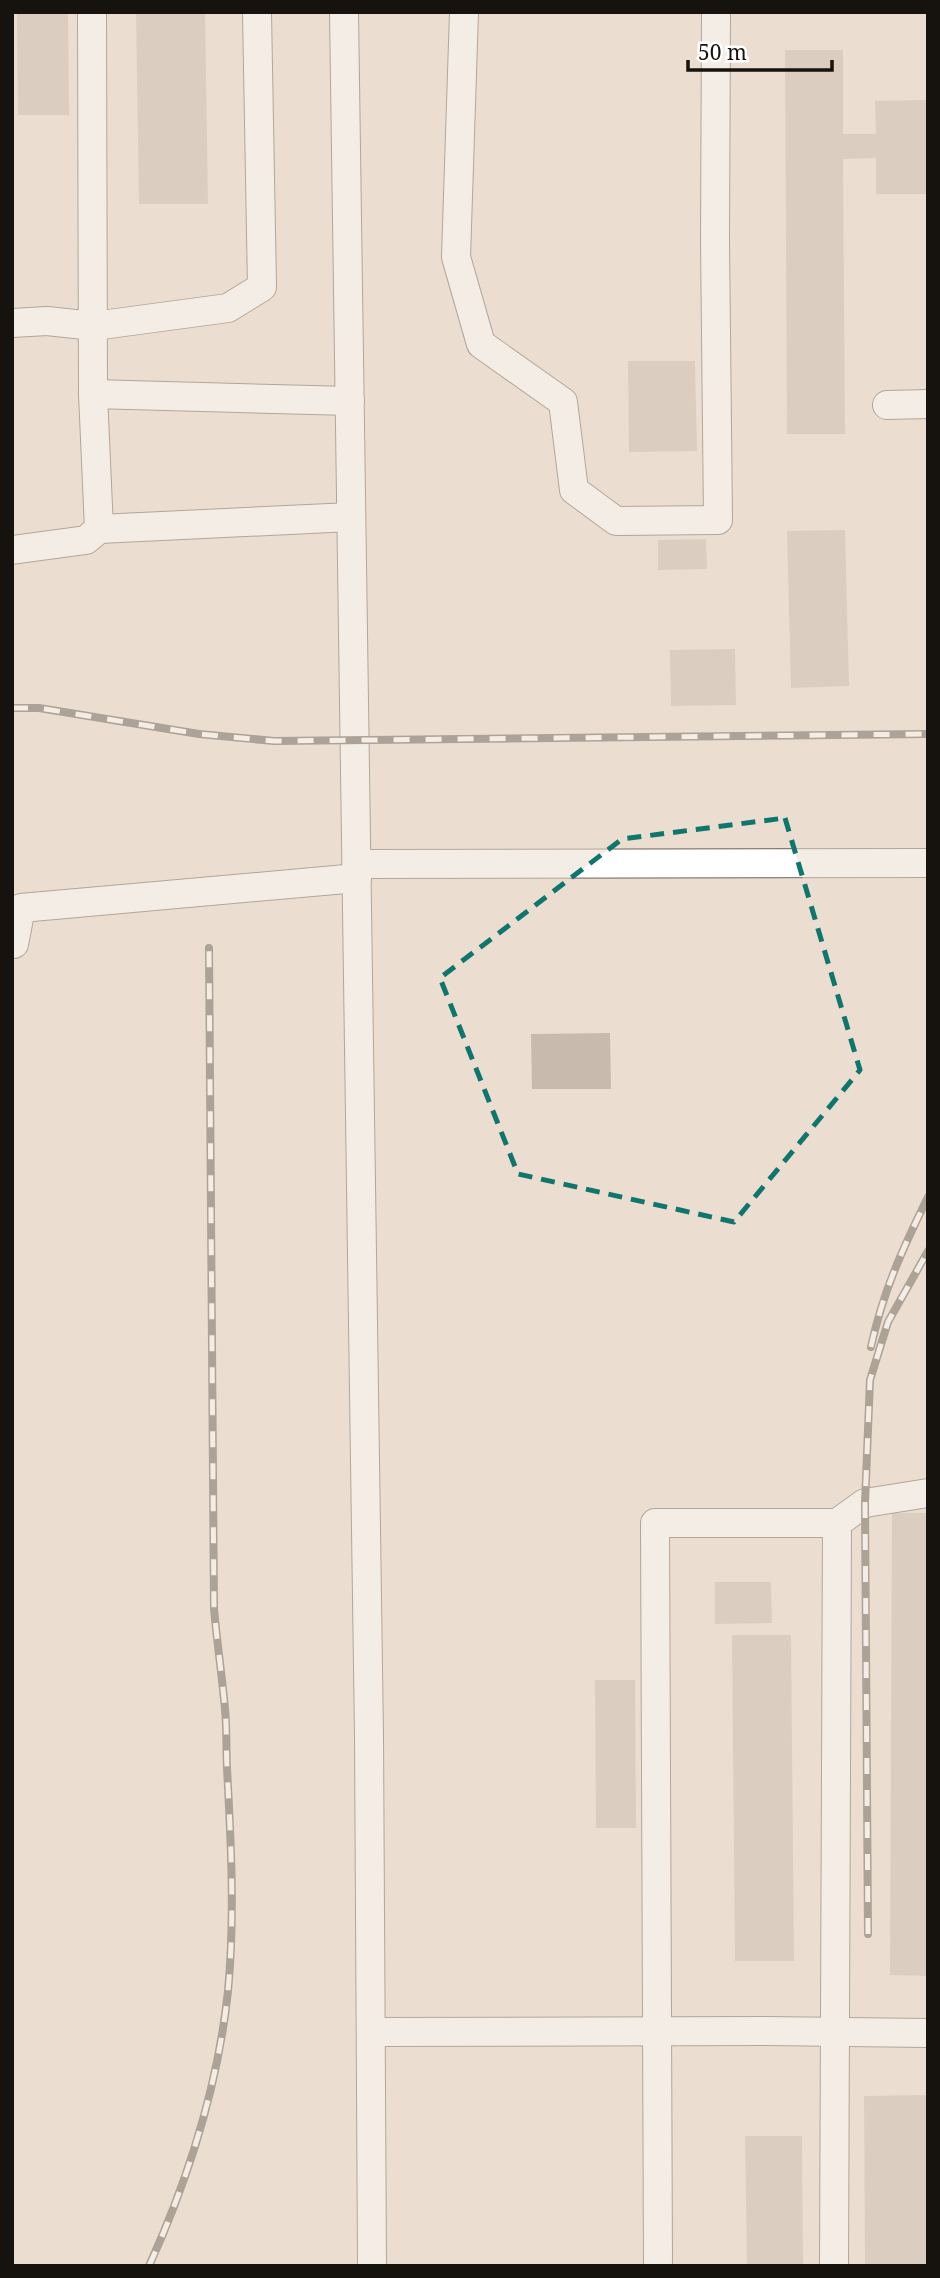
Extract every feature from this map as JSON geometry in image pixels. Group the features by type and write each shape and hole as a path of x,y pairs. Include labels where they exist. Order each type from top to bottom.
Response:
{"street":[{"path":"92,12 93,394 99,529"},
{"path":"12,323 47,321 94,326 228,308 262,287 257,12"},
{"path":"344,12 369,1736 372,2266"},
{"path":"464,12 456,257 481,344 563,402 574,490 615,520 718,520 716,12"},
{"path":"93,394 350,401"},
{"path":"887,405 928,404"},
{"path":"12,550 86,540 99,529 351,517"},
{"path":"14,944 21,908 357,871 928,863"},
{"path":"658,2266 655,1523 837,1523 864,1503 928,1493"},
{"path":"834,2266 837,1523"},
{"path":"371,2032 928,2033"}],"highlighted area":[{"path":"785,818 860,1070 734,1222 518,1174 440,978 622,839"}],"building":[{"path":"17,12 68,12 69,115 18,115"},
{"path":"136,12 205,12 208,204 139,204"},
{"path":"785,50 843,50 843,134 876,134 875,101 928,100 928,194 876,194 876,158 843,159 845,434 787,434"},
{"path":"628,361 695,361 697,451 629,452"},
{"path":"845,530 849,686 791,688 787,531"},
{"path":"706,539 707,569 658,570 658,540"},
{"path":"735,649 736,705 671,706 670,650"},
{"path":"610,1033 611,1089 532,1089 531,1034"},
{"path":"892,1513 928,1513 928,1976 890,1975"},
{"path":"715,1582 771,1582 772,1623 715,1624"},
{"path":"732,1635 791,1635 794,1961 735,1961"},
{"path":"595,1680 635,1680 636,1828 596,1828"},
{"path":"928,2095 928,2266 865,2266 864,2096"},
{"path":"745,2136 802,2136 803,2266 747,2266"}],"railway":[{"path":"12,708 39,708 199,734 274,741 928,734"},
{"path":"149,2266 176,2200 209,2097 223,2026 230,1963 232,1880 226,1724 214,1609 209,948"},
{"path":"871,1347 881,1307 895,1270 928,1197"},
{"path":"868,1934 865,1503 870,1380 888,1322 928,1251"}]}
